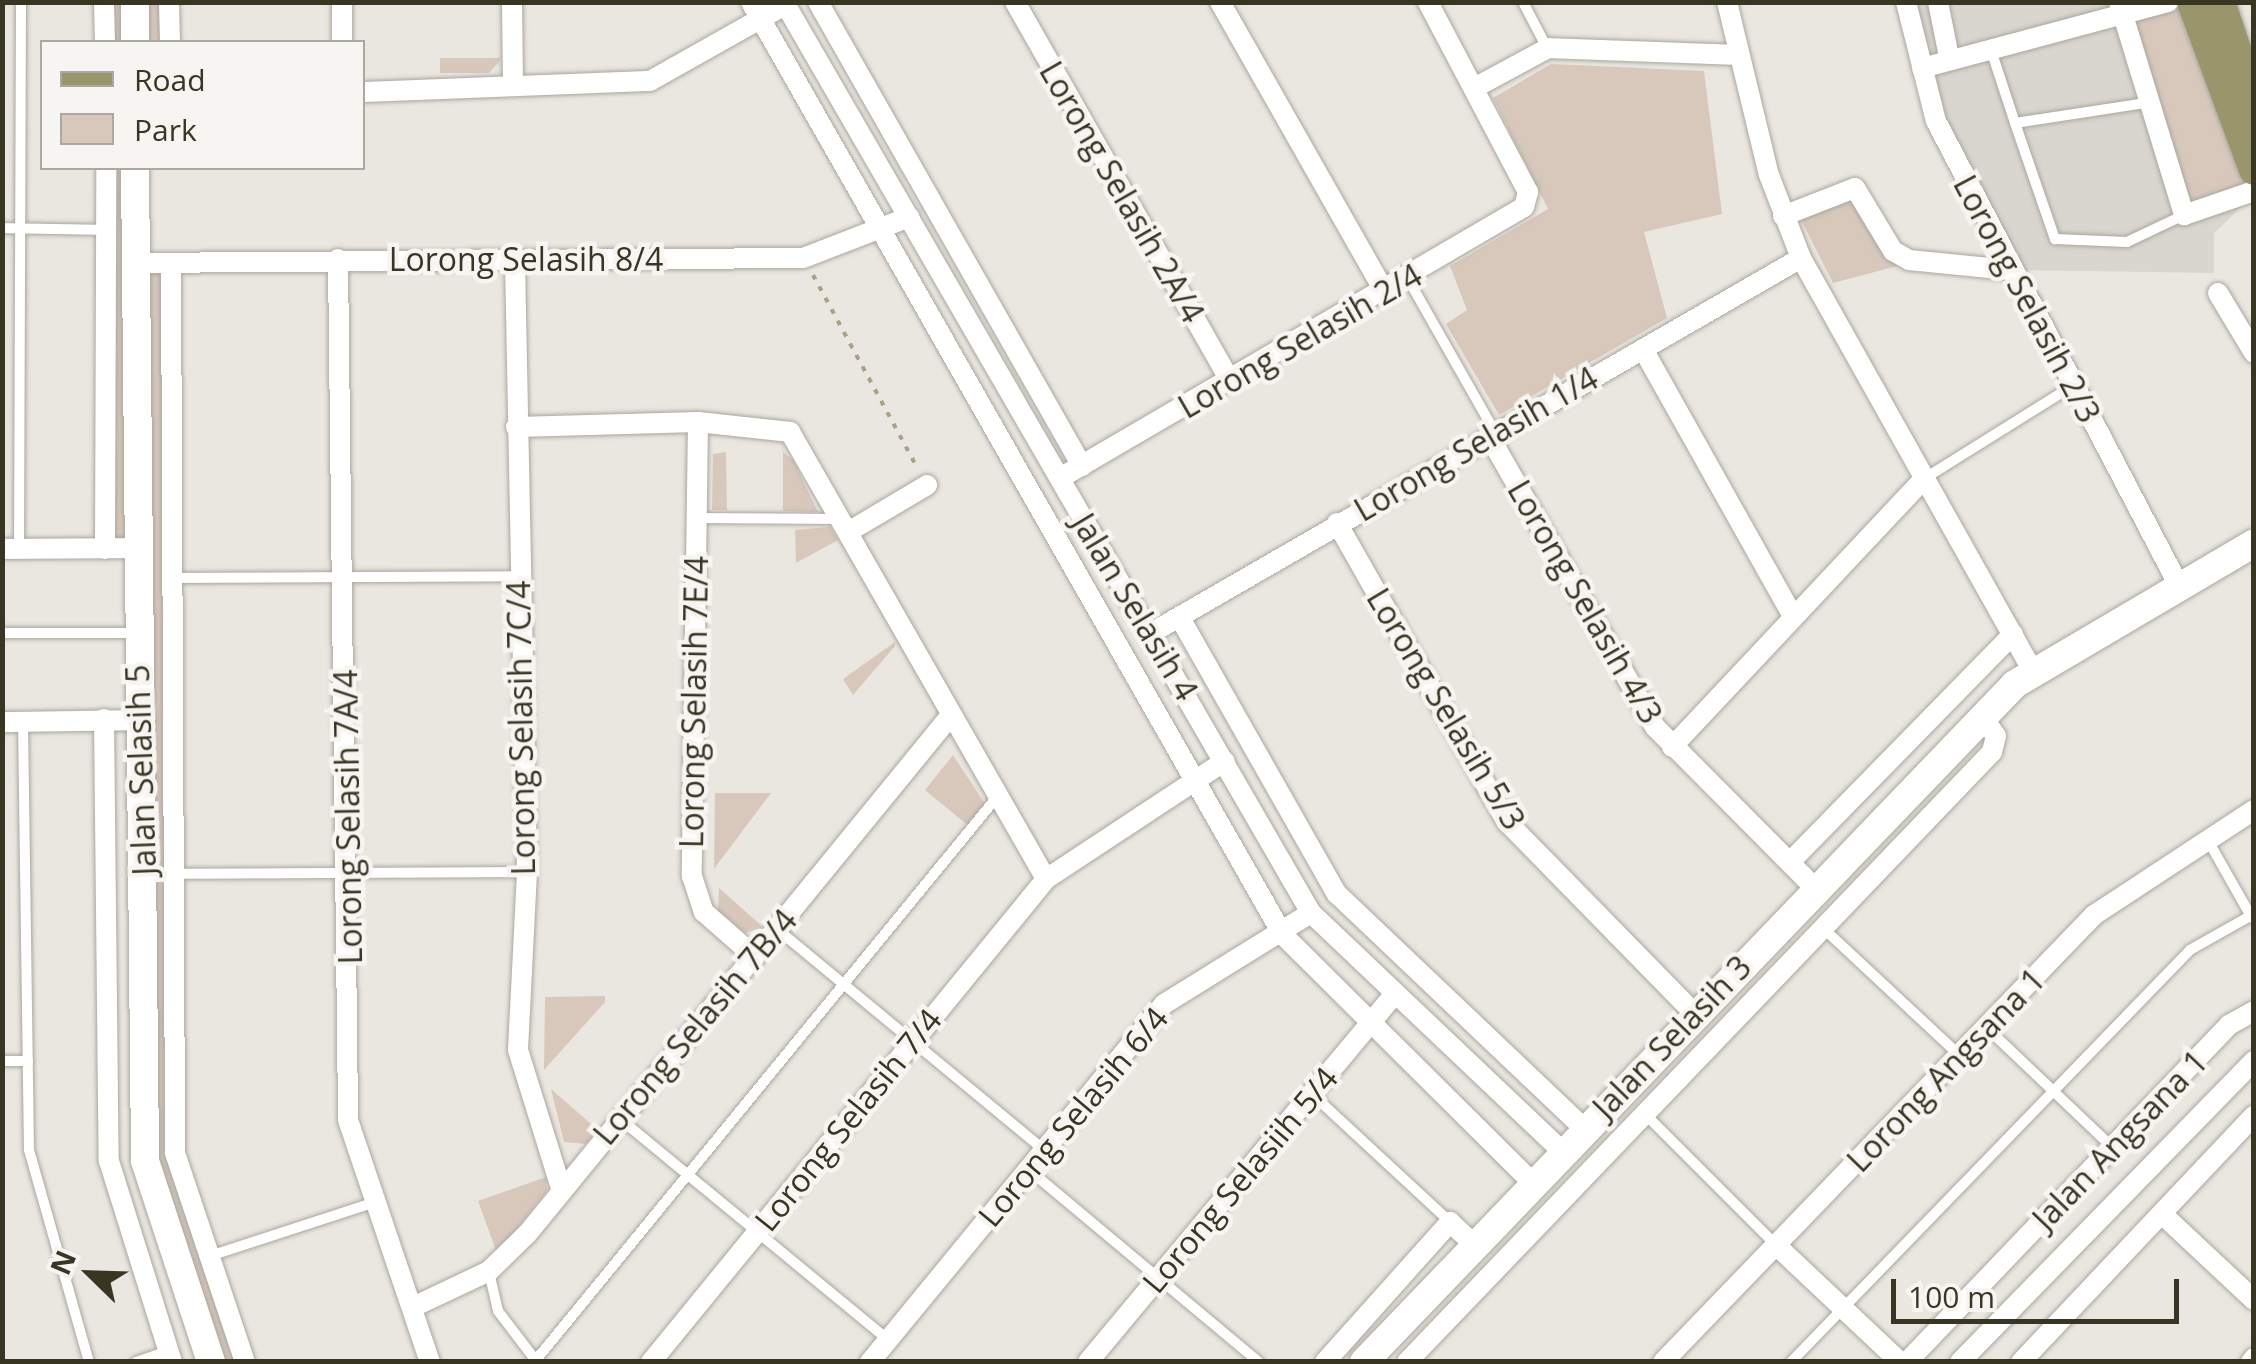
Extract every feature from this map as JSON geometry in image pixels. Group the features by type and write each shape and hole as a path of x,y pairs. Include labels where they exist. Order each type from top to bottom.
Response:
{"main road":[{"path":"2192,2 2254,170"},
{"path":"2220,2 2254,103"}],"street":[{"path":"104,2 105,40"},
{"path":"135,2 135,40"},
{"path":"169,2 170,40"},
{"path":"342,2 342,40"},
{"path":"512,2 513,84"},
{"path":"752,2 877,233 1283,935 1370,1026 1532,1182"},
{"path":"818,2 1082,466"},
{"path":"1220,2 1385,292"},
{"path":"1428,2 1476,88 1548,48 1738,56"},
{"path":"1726,2 1783,216 1801,258 2032,670"},
{"name":"Lorong Selasih 2/3","path":"1906,2 1936,121 2010,270 2178,584"},
{"path":"1938,2 1949,57"},
{"path":"1922,68 2120,9 2168,2"},
{"path":"365,92 650,81 762,22 785,4"},
{"name":"Jalan Selasih 4","path":"785,4 1072,500 1153,632 1311,913 1391,998 1562,1151"},
{"name":"Lorong Selasih 2A/4","path":"1024,6 1230,381"},
{"path":"2120,9 2184,215 2254,191"},
{"name":"Lorong Selasih 2/4","path":"1060,478 1514,218 1528,192 1476,88"},
{"name":"Jalan Selasih 5","path":"106,170 120,229 135,262 137,720 145,874 145,1161 211,1362"},
{"name":"Jalan Selasih 5","path":"106,549 120,229 135,170"},
{"path":"1783,216 1856,188 1893,252 1909,260 2010,270"},
{"name":"Lorong Selasih 8/4","path":"135,262 803,258 877,233 909,217"},
{"name":"Lorong Selasih 1/4","path":"1153,632 1801,258"},
{"name":"Lorong Selasih 7A/4","path":"338,259 352,874 348,1120 430,1362"},
{"name":"Lorong Selasih 7C/4","path":"515,261 517,576 526,872 518,1050 562,1188"},
{"path":"171,262 178,875 175,1152 245,1362"},
{"path":"2218,293 2254,354"},
{"path":"1643,348 1792,614"},
{"path":"516,426 698,422 790,432 1046,879"},
{"name":"Lorong Selasih 7E/4","path":"698,422 692,876 704,912 755,957"},
{"name":"Lorong Selasih 4/3","path":"1492,434 1672,747 1816,889"},
{"path":"1672,747 1792,614 1924,479"},
{"path":"844,525 927,485"},
{"path":"1042,517 1072,500"},
{"name":"Lorong Selasih 5/3","path":"1337,523 1507,822 1694,1013"},
{"name":"Jalan Selasih 3","path":"1364,1362 1389,1331 1981,715 2032,670 2254,543"},
{"path":"11,549 137,548"},
{"path":"1180,618 1324,876 1354,912 1584,1128"},
{"path":"1790,862 2012,634"},
{"name":"Lorong Selasih 7B/4","path":"412,1307 489,1271 755,957 952,715"},
{"name":"Jalan Selasih 3","path":"1414,1359 1992,752 1996,736 1981,715"},
{"name":"Jalan Selasih 5","path":"104,719 109,1161 171,1356"},
{"path":"13,722 137,720"},
{"name":"Lorong Selasih 7/4","path":"651,1362 1046,879 1226,761"},
{"name":"Lorong Angsana 1","path":"1664,1362 2094,915 2205,836 2254,810"},
{"name":"Lorong Selasih 6/4","path":"870,1362 1164,1004 1283,935 1311,913"},
{"name":"Lorong Selasiih 5/4","path":"1088,1362 1391,998"},
{"name":"Jalan Angsana 1","path":"1904,1362 2229,1025 2254,1012"},
{"path":"1960,1362 2254,1061"},
{"path":"2021,1362 2254,1116"},
{"path":"2162,1214 2254,1300"},
{"path":"1325,1362 1450,1222 1474,1244"},
{"path":"1778,1247 1904,1362"},
{"path":"1389,1331 1414,1359"}],"lane":[{"path":"11,549 22,228 21,2"},
{"path":"1523,2 1548,48"},
{"path":"1990,47 2055,239 2127,242 2184,215"},
{"path":"2015,123 2146,102"},
{"path":"2,228 120,229"},
{"path":"1408,279 1492,434"},
{"path":"1924,479 2072,386"},
{"path":"696,518 844,525"},
{"path":"174,578 517,576"},
{"path":"2,633 138,633"},
{"path":"13,722 36,1187 89,1362"},
{"path":"489,1271 498,1311 536,1361 685,1172 998,797"},
{"path":"1791,1362 2052,1087 2190,950 2252,917 2205,836"},
{"path":"145,874 526,872"},
{"path":"1823,928 1959,1055"},
{"path":"777,929 1044,1150"},
{"path":"1986,1027 2114,1148"},
{"path":"2,1061 28,1061"},
{"path":"1312,1094 1450,1222"},
{"path":"1645,1114 1778,1247"},
{"path":"618,1117 888,1340"},
{"path":"1028,1170 1260,1362"},
{"path":"210,1256 376,1202"},
{"path":"136,1362 171,1356"}],"path":[{"path":"803,258 927,485"}],"shaded area":[{"path":"1906,3 2192,3 2253,196 2214,233 2214,273 2010,270 1968,189"}],"green space":[{"path":"104,3 169,3 169,40 104,40"},
{"path":"2168,3 2192,3 2253,191 2184,215 2121,16"},
{"path":"440,58 500,61 489,73 440,73"},
{"path":"1551,64 1704,71 1722,214 1644,232 1667,318 1499,415 1446,324 1467,310 1450,266 1548,209 1493,98"},
{"path":"106,170 135,170 135,262 171,263 175,1153 245,1361 211,1361 158,1208 137,548 105,549"},
{"path":"1862,198 1901,265 1833,283 1799,216"},
{"path":"726,452 727,510 712,510 713,454"},
{"path":"783,452 793,460 818,512 783,511"},
{"path":"830,527 838,540 796,563 795,530"},
{"path":"895,642 895,646 853,695 843,679"},
{"path":"953,755 987,807 970,827 925,790"},
{"path":"715,793 771,793 714,869"},
{"path":"719,888 763,927 745,933 718,910"},
{"path":"605,996 605,1002 544,1070 545,997"},
{"path":"551,1089 598,1130 586,1144 564,1142"},
{"path":"546,1177 547,1191 497,1253 478,1201"}]}
